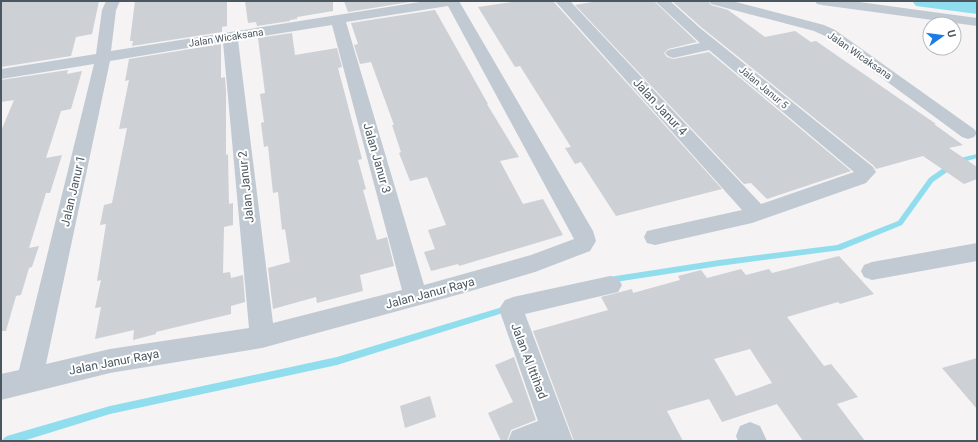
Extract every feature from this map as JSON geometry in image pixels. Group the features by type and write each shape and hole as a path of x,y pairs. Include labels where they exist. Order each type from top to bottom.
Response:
{"street":[{"name":"Jalan Janur 1","path":"30,380 103,57 109,10 112,1"},
{"name":"Jalan Wicaksana","path":"1,74 452,1"},
{"name":"Jalan Janur Raya","path":"1,387 117,360 262,337 416,297 535,263 582,244 585,241 585,237 452,1"},
{"name":"Jalan Janur 4","path":"562,1 757,213"},
{"name":"Jalan Janur 5","path":"662,1 866,172 859,178 757,213"},
{"name":"Jalan Wicaksana","path":"716,1 819,28 830,33 968,133"},
{"path":"822,1 977,22"},
{"name":"Jalan Janur 3","path":"338,19 416,297"},
{"name":"Jalan Janur 2","path":"230,37 262,337"},
{"path":"674,53 713,45"},
{"path":"655,237 757,213"},
{"path":"872,271 977,252"},
{"name":"Jalan Al Ittihad","path":"557,435 511,309 513,307 610,286"},
{"path":"522,441 557,435"}],"building":[{"path":"1,1 99,1 92,34 76,37 71,56 1,67"},
{"path":"135,1 227,1 227,26 222,27 222,32 132,46 133,41 130,41"},
{"path":"245,1 333,1 333,11 297,17 297,19 290,21 257,26 256,22 248,23"},
{"path":"344,1 416,1 348,12"},
{"path":"519,1 553,1 722,189 616,216 581,162 575,164 565,148 571,147 520,66 515,67 478,7"},
{"path":"598,1 654,1 697,42 668,49 664,53 667,57 673,59 709,52 851,171 767,199 751,183 744,184 575,5"},
{"path":"672,1 708,1 711,5 728,10 765,37 795,31 811,42 816,41 936,124 934,124 963,145 949,148 977,167 977,179 964,184 923,156 876,169 701,27"},
{"path":"435,10 487,104 519,157 500,161 523,204 543,199 563,235 459,266 458,264 431,271 424,252 435,249 428,230 446,225 427,177 410,181 399,153 401,152 392,125 394,125 371,62 360,64 354,45 358,44 351,23"},
{"path":"292,33 295,55 337,48 342,67 338,68 362,159 358,160 366,189 363,190 377,240 387,237 394,266 360,275 363,291 317,303 316,297 273,309 268,268 290,262 285,229 282,230 278,192 273,193 268,146 264,147 261,123 264,122 260,94 265,93 258,38"},
{"path":"221,44 221,78 225,77 226,92 226,155 228,154 229,204 233,203 233,225 224,227 223,273 230,272 231,278 243,275 245,302 231,306 231,314 156,332 156,334 133,340 134,330 95,339 101,307 95,308 101,280 97,281 106,224 100,225 104,205 112,203 127,128 119,129 129,80 125,81 129,59"},
{"path":"68,70 67,74 82,71 71,109 61,111 46,158 62,155 50,193 46,193 29,248 39,246 32,267 29,268 21,295 16,296 6,331 1,331 1,131 14,100 1,102 1,80"},
{"path":"839,256 874,294 840,304 838,302 787,317 824,366 831,364 858,397 837,404 865,441 803,441 777,404 722,422 709,399 667,411 683,441 574,441 533,331 608,310 601,297 632,289 633,293 680,280 678,276 701,270 707,278 741,269 746,275 769,269 772,273","holes":["750,349 772,383 736,396 714,359"]},
{"path":"514,357 536,420 511,430 507,441 501,441 488,413 513,402 495,365"},
{"path":"977,358 977,409 942,368"},
{"path":"430,396 436,417 405,428 400,406"}],"waterway":[{"path":"925,1 977,6"},
{"path":"609,280 719,263 838,248 900,223 931,180 958,161 977,156"},
{"path":"7,441 110,410 337,361 509,308"}]}
